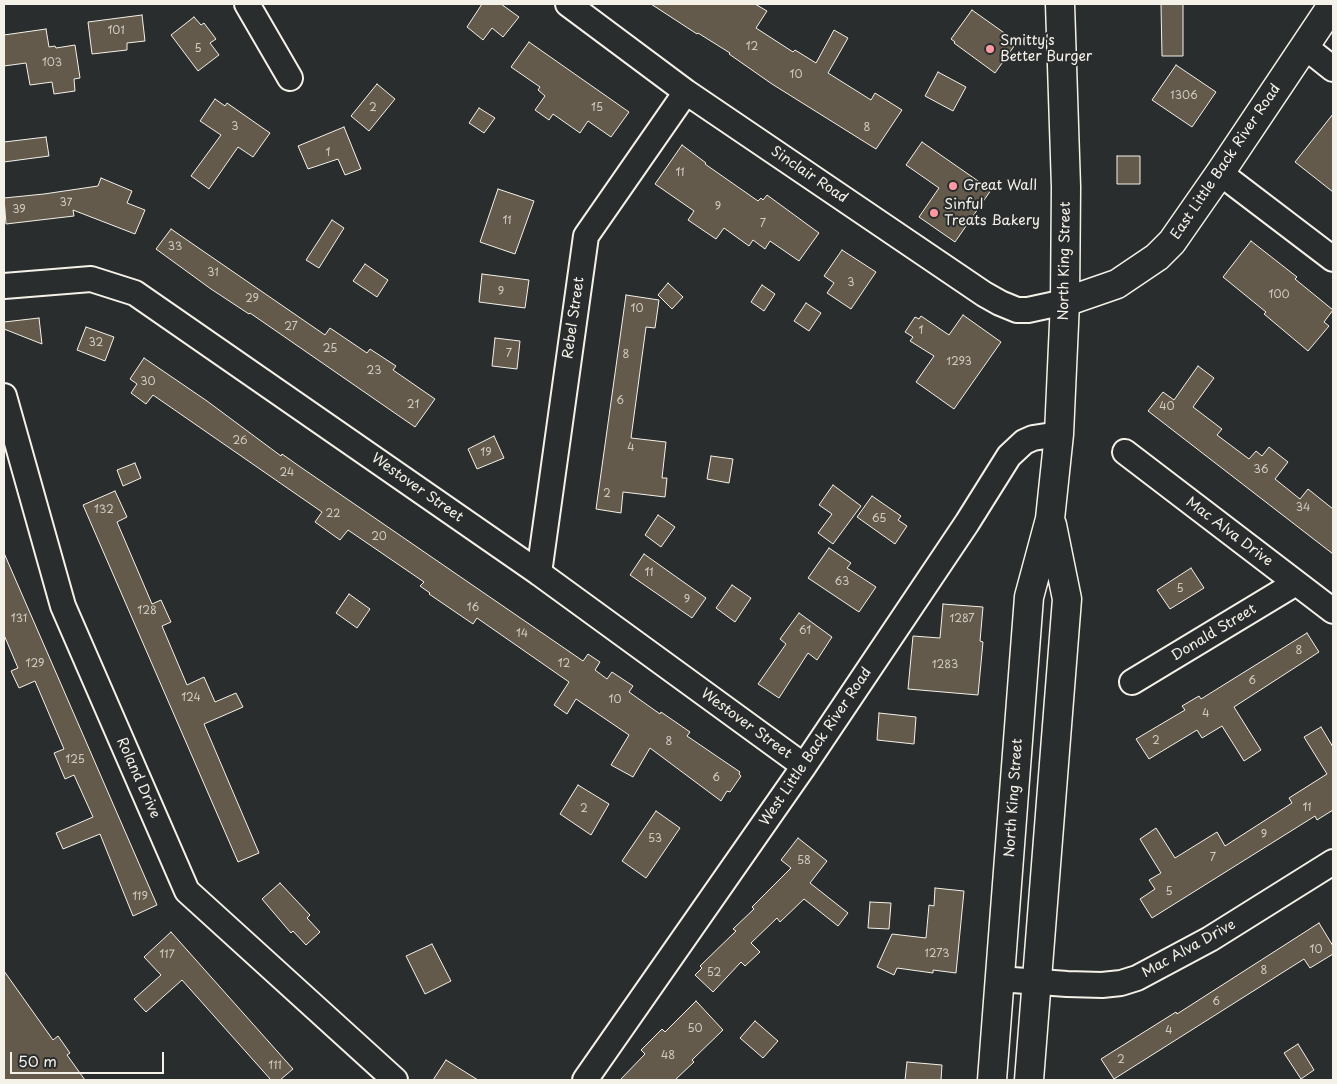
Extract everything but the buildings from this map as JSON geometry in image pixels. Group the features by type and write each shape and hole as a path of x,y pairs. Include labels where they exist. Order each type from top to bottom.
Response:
{"main road":[{"name":"North King Street","path":"992,1080 1029,597 1050,519 1059,434 1065,302 1066,187 1060,4"},
{"name":"East Little Back River Road","path":"1065,302 1118,284 1157,257 1172,242 1333,4"},
{"name":"North King Street","path":"1029,1080 1067,599 1050,519"}],"street":[{"path":"247,4 290,78"},
{"name":"Sinclair Road","path":"568,4 686,92 1000,303 1017,310 1028,310 1065,302"},
{"path":"1304,46 1333,69"},
{"name":"Rebel Street","path":"539,573 586,236 686,92"},
{"path":"1220,173 1333,259"},
{"name":"Westover Street","path":"4,286 91,279 135,293 539,573 804,766"},
{"name":"Roland Drive","path":"4,396 63,606 187,891 395,1080"},
{"name":"West Little Back River Road","path":"585,1080 804,766 967,523 1009,456 1024,442 1033,438 1059,434"},
{"name":"Mac Alva Drive","path":"1124,452 1333,611"},
{"name":"Donald Street","path":"1132,682 1296,584"},
{"name":"Mac Alva Drive","path":"999,979 1102,985 1121,983 1137,978 1210,940 1333,862"}],"place":[{"name":"Smitty's Better Burger","path":"990,49"},
{"name":"Great Wall","path":"953,186"},
{"name":"Sinful Treats Bakery","path":"934,213"}]}
